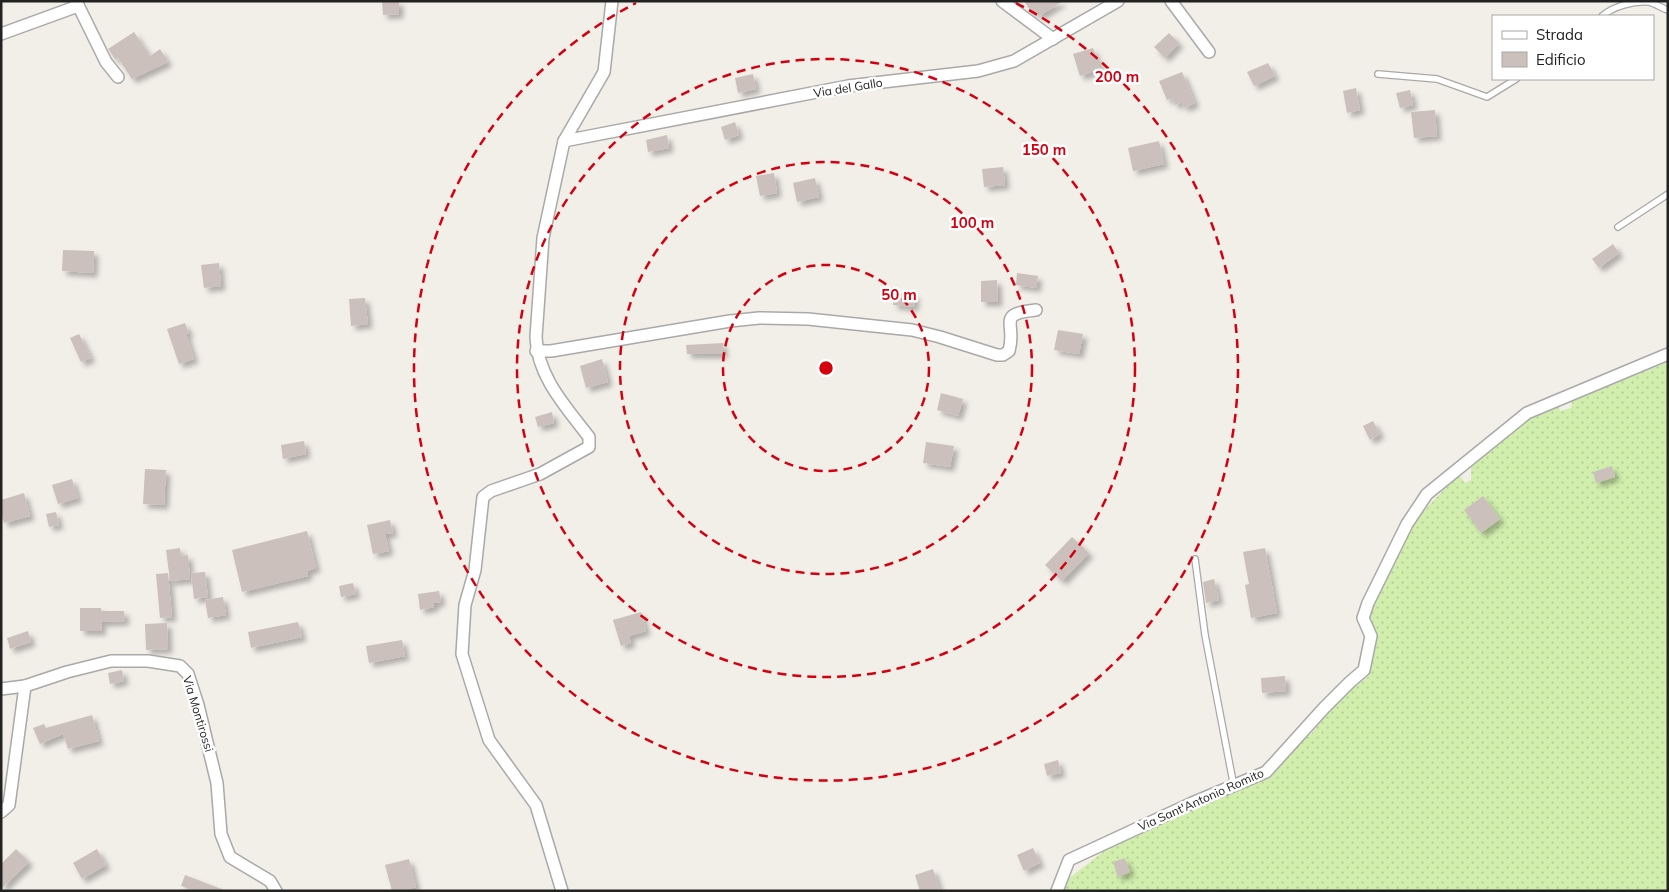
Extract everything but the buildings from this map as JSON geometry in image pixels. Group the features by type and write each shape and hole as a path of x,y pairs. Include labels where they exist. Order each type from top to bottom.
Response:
{"street":[{"path":"562,891 536,805 489,740 462,654 465,605 475,570 483,497 491,491 540,474 589,447 589,437 567,409 544,373 536,351 536,337 543,238 564,141 604,72 612,1"},
{"path":"1002,1 1053,39"},
{"name":"Via del Gallo","path":"564,141 848,86 978,71 1014,61 1118,1"},
{"path":"1171,1 1209,52"},
{"path":"1,34 77,4 106,62 118,77"},
{"path":"536,351 551,352 730,321 759,318 798,319 912,330 940,336 997,355 1003,355 1009,351 1011,344 1010,321 1012,316 1017,312 1036,310"},
{"name":"Via Sant'Antonio Romito","path":"1057,891 1069,860 1192,803 1266,772 1324,708 1364,670 1371,636 1363,618 1368,603 1407,524 1427,494 1527,413 1668,354"},
{"name":"Via Montirossi","path":"1,689 25,686 67,672 111,661 148,661 180,666 188,674 198,705 217,783 221,834 230,857 270,882 276,891"},
{"path":"1,812 9,805 25,686"}],"lane":[{"path":"1603,15 1611,9 1632,3 1651,2 1660,8 1668,10"},
{"path":"1378,74 1437,79 1487,97 1514,80"},
{"path":"1618,228 1668,194"},
{"path":"1195,560 1205,635 1234,787"}],"green space":[{"path":"1668,362 1668,891 1063,891 1067,880 1108,848 1268,776 1291,750 1313,732 1334,703 1369,676 1378,637 1369,616 1375,601 1416,519 1459,474 1465,483 1471,480 1471,466 1529,416 1558,405 1560,411 1571,408 1572,401"}]}
